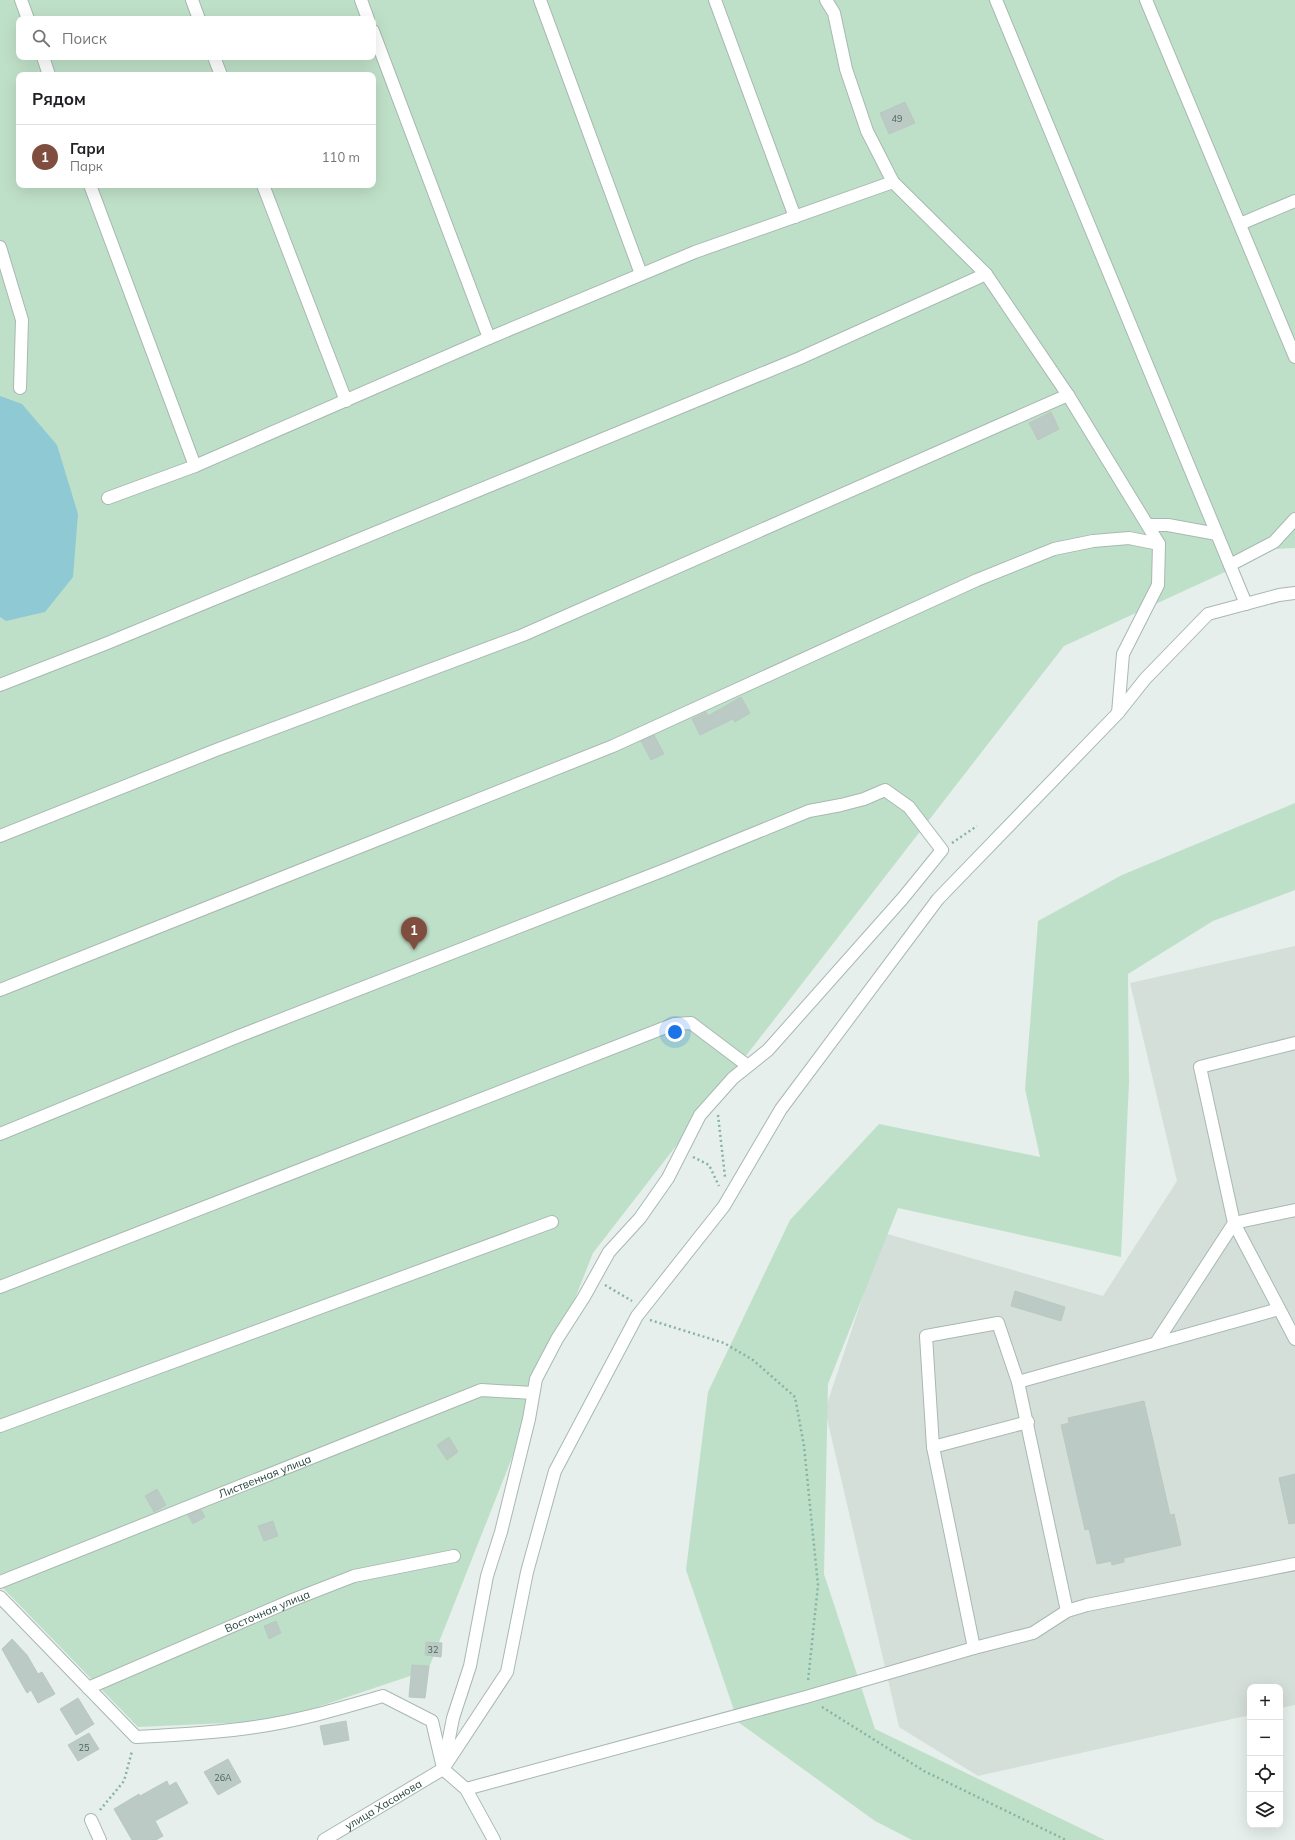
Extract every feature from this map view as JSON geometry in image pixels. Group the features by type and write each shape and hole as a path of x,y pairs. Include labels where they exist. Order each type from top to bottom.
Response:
{"street":[{"path":"21,0 27,16"},
{"path":"192,0 198,16"},
{"path":"361,0 367,16"},
{"path":"540,0 641,274"},
{"path":"715,0 795,217"},
{"path":"826,0 834,13 846,69 867,131 893,182 986,274 1068,395 1159,544 1158,585 1123,654 1118,713"},
{"path":"996,0 1246,604"},
{"path":"1146,0 1295,357"},
{"path":"376,39 489,338"},
{"path":"43,60 48,72"},
{"path":"215,60 219,72"},
{"path":"108,498 195,466 489,338 695,252 893,182"},
{"path":"91,188 195,466"},
{"path":"264,188 346,401"},
{"path":"1240,224 1295,201"},
{"path":"0,247 22,320 20,388"},
{"path":"0,686 800,358 986,274"},
{"path":"0,836 216,750 523,635 1068,395"},
{"path":"1230,566 1274,542 1295,519"},
{"path":"1148,526 1168,525 1217,534"},
{"path":"0,990 613,746 977,580 1054,549 1093,541 1129,538 1159,544"},
{"path":"443,1770 508,1672 527,1572 555,1471 640,1312 727,1201 781,1109 938,899 1118,713 1145,679 1208,614 1279,595 1295,593"},
{"path":"0,1134 239,1036 667,869 809,811 864,799 885,790 910,807 942,850 903,898 768,1050 733,1078 700,1115 668,1178 640,1218 609,1252 557,1339 536,1379 529,1418 501,1532 488,1576 470,1666 453,1718 443,1770"},
{"path":"0,1287 674,1024 691,1023 744,1063"},
{"path":"1295,1043 1200,1067 1234,1223 1295,1339"},
{"path":"1156,1343 1234,1223 1295,1210"},
{"path":"0,1426 552,1222"},
{"path":"1018,1382 1279,1309"},
{"path":"974,1648 934,1447 926,1336 998,1323 1018,1382 1028,1422 1067,1611"},
{"name":"Лиственная улица","path":"0,1582 481,1390 533,1393"},
{"path":"934,1447 1028,1422"},
{"name":"Восточная улица","path":"88,1688 295,1598 354,1576 454,1556"},
{"path":"466,1790 806,1697 974,1648 1033,1633 1067,1611 1087,1605 1295,1564"},
{"path":"0,1597 136,1737 212,1733 257,1727 311,1716 383,1696 432,1721 443,1770 466,1790 494,1840"},
{"name":"улица Хасанова","path":"324,1840 443,1770"},
{"path":"91,1820 100,1840"}],"path":[{"path":"942,850 976,826"},
{"path":"716,1096 727,1201"},
{"path":"674,1165 692,1156 709,1165 727,1201"},
{"path":"594,1279 640,1312 724,1344 754,1360 795,1397 804,1446 818,1586 806,1697 924,1771 1066,1840"},
{"path":"91,1820 124,1781 136,1737"}],"shaded area":[{"path":"1295,946 1295,1705 1283,1707 1283,1684 1247,1684 1247,1716 978,1776 899,1727 825,1410 884,1233 1103,1296 1177,1181 1130,983"}],"green space":[{"path":"0,0 1295,0 1295,548 1275,549 1064,646 593,1253 428,1670 276,1721 138,1727 0,1585"},
{"path":"1295,803 1295,890 1213,921 1128,974 1129,1082 1121,1257 898,1208 828,1384 824,1574 875,1729 1105,1840 912,1840 875,1821 738,1722 686,1570 708,1392 790,1220 879,1124 1040,1157 1025,1089 1038,921 1122,875"}],"water":[{"path":"0,396 22,404 57,445 78,514 73,577 45,612 6,621 0,617"}],"building":[{"path":"905,102 915,123 889,134 880,113"},
{"path":"1051,412 1059,429 1038,440 1029,423"},
{"path":"741,697 750,713 735,722 733,719 700,735 692,719 706,712 708,716"},
{"path":"654,735 664,754 651,760 641,741"},
{"path":"1015,1291 1065,1307 1061,1321 1011,1306"},
{"path":"1144,1401 1170,1515 1174,1514 1181,1545 1124,1558 1124,1562 1112,1565 1111,1561 1097,1564 1089,1529 1085,1530 1061,1425 1069,1423 1068,1418"},
{"path":"449,1437 458,1452 447,1460 437,1445"},
{"path":"1295,1474 1295,1523 1289,1524 1279,1478"},
{"path":"157,1489 166,1505 154,1512 145,1496"},
{"path":"201,1510 205,1517 193,1524 188,1515"},
{"path":"273,1521 278,1536 264,1541 258,1526"},
{"path":"276,1621 281,1633 269,1639 264,1626"},
{"path":"12,1639 27,1655 38,1674 42,1672 55,1694 38,1703 31,1690 27,1693 2,1649"},
{"path":"426,1642 442,1643 441,1657 425,1655"},
{"path":"412,1665 429,1666 425,1698 409,1697"},
{"path":"78,1698 94,1724 76,1735 60,1709"},
{"path":"346,1721 349,1740 324,1745 320,1726"},
{"path":"89,1733 99,1749 78,1761 68,1745"},
{"path":"228,1759 241,1782 218,1795 204,1772"},
{"path":"167,1781 169,1786 176,1782 188,1803 155,1821 163,1836 156,1840 132,1840 114,1809 139,1794 140,1796"}],"place":[{"name":"Гари","path":"414,950"}]}
